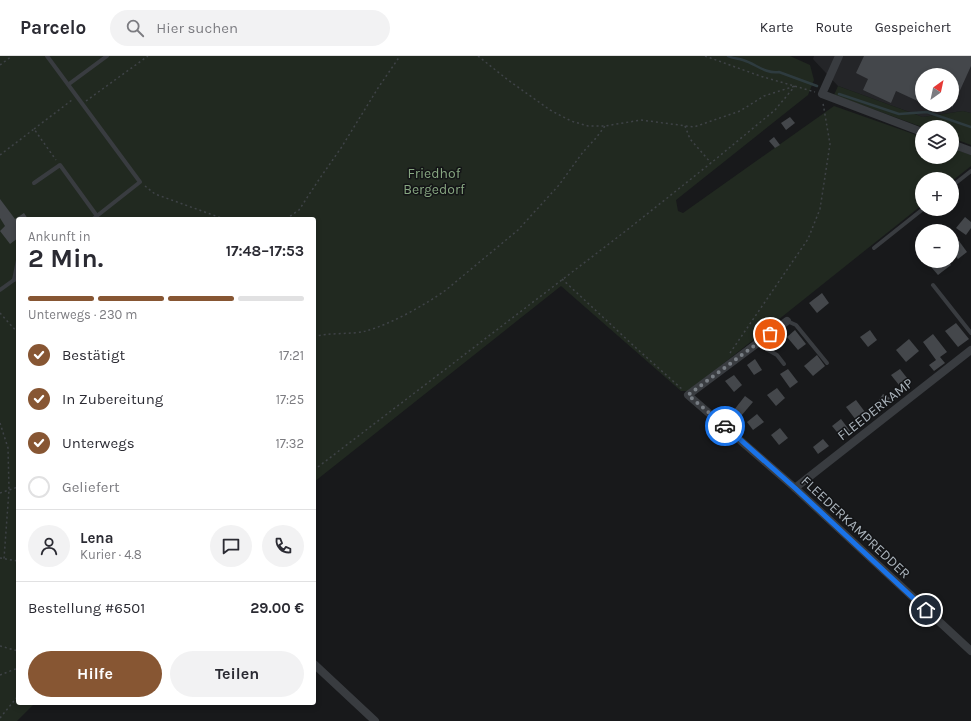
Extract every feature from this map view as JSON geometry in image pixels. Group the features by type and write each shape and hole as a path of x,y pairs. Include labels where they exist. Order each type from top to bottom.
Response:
{"street":[{"path":"839,56 822,94 915,129"},
{"path":"959,147 971,151"},
{"path":"688,395 787,321"},
{"name":"FLEEDERKAMP","path":"795,488 971,350"},
{"name":"FLEEDERKAMPREDDER","path":"688,395 795,488 971,651"},
{"path":"316,666 375,721"}],"lane":[{"path":"47,56 140,182 96,217"},
{"path":"69,84 107,56"},
{"path":"34,183 60,165 94,217"},
{"path":"959,180 971,171"},
{"path":"874,248 915,215"},
{"path":"0,290 16,278"},
{"path":"933,285 971,333"},
{"path":"787,321 796,326 827,363"},
{"path":"761,341 768,350 777,355 784,364"}],"path":[{"path":"0,65 12,56"},
{"path":"83,104 148,56"},
{"path":"289,217 299,210 400,56"},
{"path":"478,56 550,110 571,121 588,126 605,126 642,120 694,127 740,111 764,96 796,86"},
{"path":"705,56 760,76 822,94 830,144 820,209 808,239 730,353"},
{"path":"316,468 562,280 711,163 776,110 796,86"},
{"path":"0,155 78,96"},
{"path":"316,337 366,331 434,299 518,230 559,185 583,152 605,126"},
{"path":"685,126 690,139 711,163"},
{"path":"34,129 60,165"},
{"path":"140,182 156,194 219,217"},
{"path":"562,280 688,395"},
{"path":"0,313 16,331"},
{"path":"0,423 8,448 9,490 4,559"},
{"path":"0,493 16,488"},
{"path":"0,558 16,561"},
{"path":"0,646 16,650"},
{"path":"0,675 16,669"},
{"path":"0,718 16,698"}],"shaded area":[{"path":"814,56 971,56 971,113 959,112 959,68 915,68 915,112 956,112 923,117 838,86 813,59"}],"green space":[{"name":"Friedhof Bergedorf","path":"0,56 790,56 810,65 814,80 808,95 676,200 678,211 683,213 834,106 915,135 915,164 959,164 959,151 971,155 971,166 959,175 959,172 915,172 915,211 689,391 681,391 561,286 316,480 316,217 16,217 16,705 33,705 17,721 0,721"},
{"path":"838,86 923,117 963,111 971,113 971,145 959,141 959,120 915,120 915,124 834,95"}],"building":[{"path":"864,56 971,56 971,66 959,93 959,68 915,68 915,100 896,91 891,103 863,90 868,79 856,73"},
{"path":"790,117 795,123 786,130 781,123"},
{"path":"774,137 780,145 775,148 769,141"},
{"path":"0,199 16,218 16,240 10,244 0,231 5,226 0,218"},
{"path":"24,213 27,217 18,217"},
{"path":"965,217 971,222 971,228 966,235 959,230 959,224"},
{"path":"959,241 967,252 959,258"},
{"path":"932,268 947,268 938,275"},
{"path":"822,293 829,303 817,313 809,303"},
{"path":"956,323 969,339 958,347 945,331"},
{"path":"795,330 806,344 798,350 787,337"},
{"path":"870,330 877,340 868,347 860,337"},
{"path":"933,334 947,352 940,357 945,363 934,371 929,365 936,360 923,342"},
{"path":"909,339 919,351 906,362 896,350"},
{"path":"817,355 825,366 813,376 804,366"},
{"path":"755,359 762,370 754,375 747,365"},
{"path":"788,369 798,382 790,388 780,374"},
{"path":"900,369 911,383 903,390 891,375"},
{"path":"734,375 742,385 734,392 725,381"},
{"path":"777,388 785,398 776,406 767,395"},
{"path":"883,394 890,398 886,404 879,400"},
{"path":"745,396 753,402 741,416 734,410"},
{"path":"856,400 865,412 856,420 846,407"},
{"path":"757,414 764,422 753,430 747,422"},
{"path":"841,419 850,431 842,438 832,426"},
{"path":"780,428 788,438 779,445 771,435"},
{"path":"823,439 829,446 818,454 813,447"}],"waterway":[{"path":"728,56 741,59 769,72 779,72 817,86"},
{"path":"839,94 899,114 927,112 971,127"}],"way so far":[{"path":"725,426 688,395 770,334"}],"route":[{"path":"725,426 795,488 926,610"}]}
